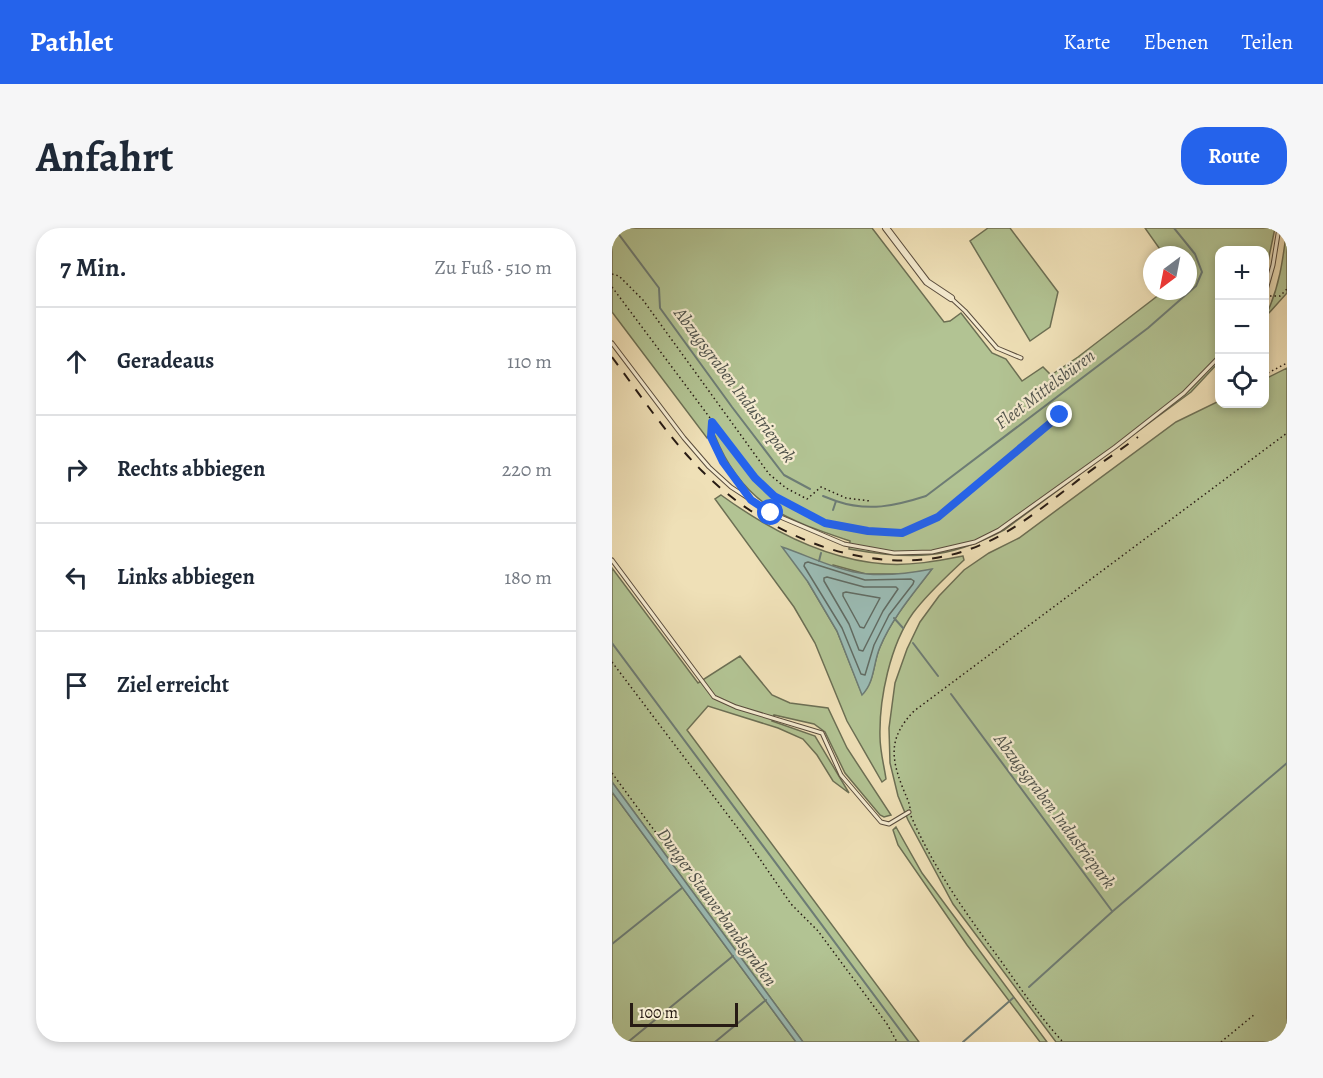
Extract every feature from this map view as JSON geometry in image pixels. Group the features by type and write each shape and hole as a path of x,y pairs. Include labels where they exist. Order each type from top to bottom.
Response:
{"street":[{"path":"886,228 927,282 951,298"}],"lane":[{"path":"1269,280 1279,228"},
{"path":"951,298 997,348 1021,358"},
{"path":"612,343 684,438 709,467 751,500 771,513 844,544 894,553 932,552 975,542 999,530 1115,447 1184,393 1215,361"},
{"path":"612,560 714,697 736,707 822,733 841,775 881,822 889,824 909,812"}],"path":[{"path":"612,274 619,276 643,300 769,474 786,488 807,499 821,487 846,498 870,501"},
{"path":"612,286 755,478 774,496 825,523 868,531 902,533 938,517 1060,415"},
{"path":"1269,296 1275,297 1287,289"},
{"path":"1269,372 1287,363"},
{"path":"712,422 711,437 723,462 751,500"},
{"path":"1063,1042 1045,1022 954,898 920,837 909,812 911,807 901,784 894,751 896,735 914,711 1287,433"},
{"path":"612,662 746,839 791,904 818,931 897,1042"},
{"path":"612,773 665,845"},
{"path":"1221,1042 1255,1014"}],"green space":[{"path":"612,228 872,228 944,322 950,321 961,313 992,353 1006,359 1022,381 1043,367 1051,375 1152,300 1197,300 1197,246 1158,246 1145,228 1275,228 1269,257 1269,246 1215,246 1215,366 1191,392 1004,530 964,547 928,555 891,555 849,549 850,541 786,516 753,494 726,459 715,436 707,438 612,312"},
{"path":"988,228 1010,228 1058,292 1050,327 1030,341 970,241"},
{"path":"1287,228 1287,293 1269,313 1280,271"},
{"path":"1287,368 1287,1042 1056,1042 953,904 908,820 898,796 890,763 889,728 895,683 920,622 939,596 964,570 989,553 1019,538 1176,422 1215,403 1215,408 1269,408 1269,377"},
{"path":"721,495 778,531 798,541 841,556 885,564 904,564 963,556 964,560 913,613 892,656 880,722 886,779 882,782 847,721 815,643 794,607 715,499","holes":["833,565 866,574 905,574 931,570 890,626 878,653 872,678 862,694 837,631 808,582"]},
{"path":"612,568 698,683 740,656 772,695 790,703 828,708 847,748 891,815 884,817 880,815 845,773 825,732 814,724 774,715 772,721 815,736 849,793 833,781 817,755 803,739 778,728 708,706 687,730 919,1042 803,1042 612,782"},
{"path":"612,792 796,1042 612,1042"},
{"path":"896,827 922,873 1047,1042 1040,1042 967,945 898,845 893,830"}],"water":[{"path":"782,547 834,567 867,574 900,574 932,569 903,606 885,636 869,684 862,695 837,631 808,582"},
{"path":"612,782 803,1042 796,1042 612,792"}],"waterway":[{"name":"Abzugsgraben Industriepark","path":"614,228 659,288 660,308 732,407 784,475 810,489"},
{"name":"Fleet Mittelsbüren","path":"836,501 870,507 903,503 926,496 1148,328 1196,286 1202,272 1195,254 1174,228"},
{"name":"Fleet Mittelsbüren","path":"823,496 836,501 833,510"},
{"name":"Abzugsgraben Industriepark","path":"819,561 821,553"},
{"name":"Abzugsgraben Industriepark","path":"894,618 903,628"},
{"path":"612,643 909,1042"},
{"name":"Abzugsgraben Industriepark","path":"913,643 938,676"},
{"name":"Abzugsgraben Industriepark","path":"951,694 1112,911"},
{"path":"1029,987 1113,911 1287,763"},
{"name":"Dunger Stauverbandsgraben","path":"612,944 682,888"},
{"name":"Dunger Stauverbandsgraben","path":"628,1042 733,956"},
{"name":"Abzugsgraben Industriepark","path":"963,1042 1013,998"},
{"path":"715,1042 766,1000"}],"railway":[{"path":"612,357 678,444 702,471 731,496 763,518 797,537 834,550 872,558 910,560 948,555 985,543 1030,517 1138,437"}],"route":[{"path":"771,513 751,500 723,462 711,437 712,422 755,478 774,496 825,523 868,531 902,533 938,517 1060,415"}]}
